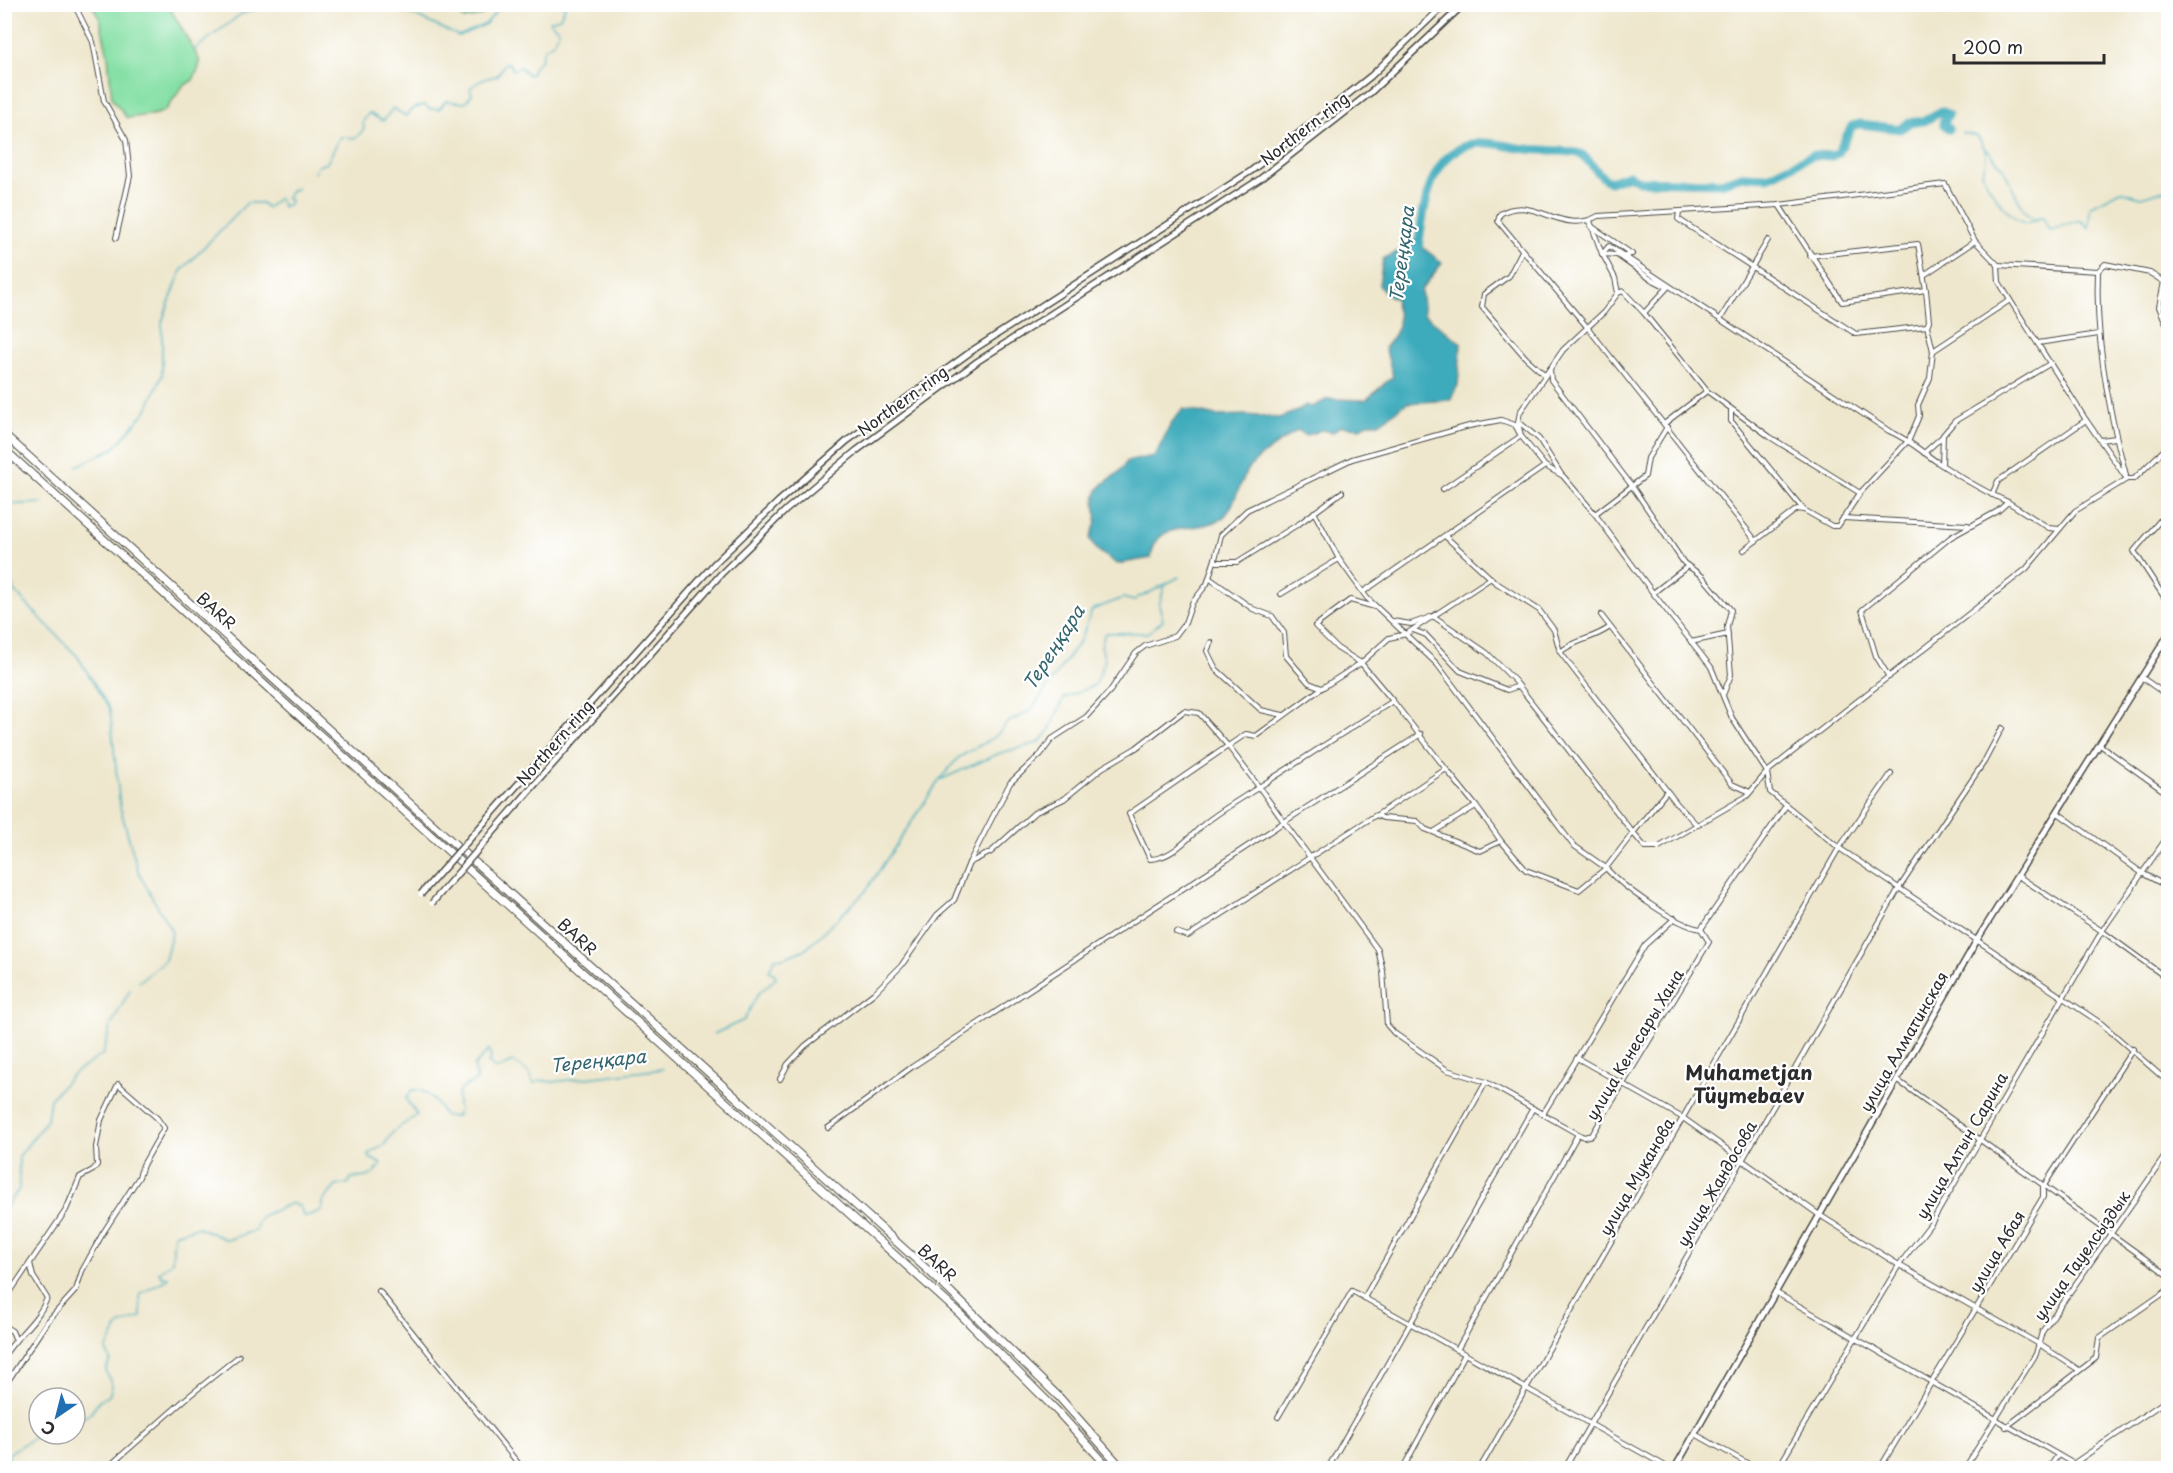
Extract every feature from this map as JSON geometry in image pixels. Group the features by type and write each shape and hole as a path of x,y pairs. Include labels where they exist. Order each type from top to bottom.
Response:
{"highway":[{"name":"BARR","path":"4,434 992,1331 1059,1398 1122,1468"},
{"name":"BARR","path":"4,449 692,1074 960,1314 1058,1412 1109,1468"}],"street":[{"path":"74,4 93,42 104,100 126,140 130,176 116,238"},
{"name":"Northern ring","path":"421,894 715,563 847,441 976,348 1251,171 1371,76 1445,4"},
{"name":"Northern ring","path":"432,903 720,574 786,510 847,458 978,361 1260,179 1371,92 1464,4"},
{"path":"1756,541 1588,328 1498,221 1500,214 1508,208 1524,206 1562,221 1590,220 1598,216 1779,205 1945,184 1975,241 1998,265 1999,282 2010,300 2086,420 2127,479"},
{"path":"1779,205 1842,302 1926,290"},
{"path":"1679,212 1678,219 1856,334 1927,326"},
{"path":"1590,220 1602,254 1615,278 1618,293"},
{"path":"1591,226 1632,254 1602,254"},
{"path":"1721,318 1768,240"},
{"path":"1924,275 1975,241"},
{"path":"1731,410 1731,421 1804,510 1832,526 1838,526 1860,493 1909,440 1919,416 1918,405 1930,378 1933,351 1927,326 1929,321 1926,290 1919,247 1915,243 1810,256"},
{"path":"1602,254 1609,246 1624,255 1889,431 1909,440 1923,453 1942,465 2049,528 2059,529"},
{"path":"1522,251 1509,276 1484,294 1482,307 1526,358 1545,375"},
{"path":"1617,255 1669,285"},
{"path":"2127,479 2116,438 2096,314 2098,271 2105,264 2150,273 2164,282 2159,307 2169,328"},
{"path":"1998,265 2098,271"},
{"path":"1644,313 1669,285"},
{"path":"1521,435 1518,422 1520,412 1545,375 1563,350 1588,328 1618,293"},
{"path":"1618,293 1626,294 1644,313 1707,391 1731,410 1860,493"},
{"path":"1933,351 2010,300"},
{"path":"2038,343 2099,334"},
{"path":"1923,453 1943,435 1955,420 2051,363"},
{"path":"1550,368 1551,380 1632,486 1688,566 1702,576 1731,610 1728,634 1731,675 1723,696"},
{"path":"1595,514 1645,476 1648,458 1666,426 1707,391"},
{"path":"780,1080 788,1064 805,1046 874,993 902,966 937,915 954,900 969,863 1010,783 1041,754 1052,740 1086,717 1110,691 1136,653 1145,646 1175,636 1185,623 1192,603 1209,578 1221,535 1247,510 1352,459 1469,426 1501,420 1515,425 1545,466 1563,476"},
{"path":"1992,495 1998,481 2086,420"},
{"path":"1518,422 1539,439 1563,476 1595,514 1711,667 1732,718 1767,772 1770,792 1785,807 1839,848 2062,996 2133,1049 2169,1082"},
{"path":"1443,489 1521,435"},
{"path":"1942,465 1943,435"},
{"path":"2100,440 2116,438"},
{"path":"1433,616 1487,653 1519,686 1646,848 1659,847 1750,792 1767,772 2026,569 2075,511 2127,479 2134,479 2150,465 2169,441"},
{"path":"1363,592 1446,537 1545,466"},
{"path":"1215,559 1217,562 1237,562 1342,492"},
{"path":"1888,676 1872,647 1862,610 1951,537 1998,511 2008,502"},
{"path":"1744,550 1797,509 1804,510"},
{"path":"1314,512 1339,559 1363,592 1437,664 1573,845 1606,868 1615,878 1675,918 1701,929 1785,807"},
{"path":"2169,516 2163,517 2134,551 2169,603"},
{"path":"1843,518 1969,525"},
{"path":"1446,537 1491,578 1539,610 1554,630 1560,652 1667,791 1697,825"},
{"path":"1281,594 1339,559"},
{"path":"1653,593 1688,566"},
{"path":"1209,578 1253,609 1272,616 1284,633 1286,656 1310,683 1322,688"},
{"path":"1394,701 1259,787 1204,825 1189,841 1158,858 1150,859 1129,814 1246,734 1257,736 1322,688 1361,663 1389,638 1406,634 1491,578"},
{"path":"1379,609 1363,602 1350,600 1315,626 1337,648 1361,663 1394,701 1501,841 1526,870 1579,890 1606,868 1667,791"},
{"path":"1601,615 1732,784 1750,792"},
{"path":"1391,621 1411,624 1433,616"},
{"path":"1560,652 1575,640 1596,637 1610,627"},
{"path":"1412,630 1426,635 1460,671 1507,690 1519,686"},
{"path":"1691,642 1728,634"},
{"name":"улица Алматинская","path":"1675,1468 1818,1214 1977,940 2169,635"},
{"path":"1211,642 1207,651 1216,669 1261,710 1284,716"},
{"path":"2141,677 2169,696"},
{"path":"969,863 990,852 1034,813 1064,799 1102,768 1136,748 1184,711 1199,713 1259,787 1378,950 1383,971 1387,1025 1394,1034 1447,1070 1486,1082 1578,1134"},
{"name":"улица Жандосова","path":"1566,1468 1899,888 1984,762 2002,728"},
{"path":"828,1128 912,1067 1421,734"},
{"path":"2100,745 2169,794"},
{"path":"1176,932 1188,936 1446,769"},
{"name":"улица Муканова","path":"1480,1468 1839,848 1891,774"},
{"path":"513,789 523,797"},
{"path":"1435,831 1476,806"},
{"path":"2058,813 2142,873 2169,887"},
{"path":"1376,815 1383,818 1417,821 1425,829 1435,831 1480,851 1501,841"},
{"name":"улица Алтын Сарина","path":"1778,1468 1899,1265 1932,1222 2102,931 2169,836"},
{"path":"2018,876 2102,931 2169,979"},
{"path":"1543,1114 1645,945 1675,918"},
{"name":"улица Кенесары Хана","path":"1457,1350 1578,1134 1584,1137 1592,1135 1709,942 1701,929"},
{"name":"улица Абая","path":"1880,1468 2043,1197 2043,1186 2133,1049"},
{"path":"1577,1058 1683,1118 1744,1159 1818,1214 1899,1265 2039,1344 2079,1370"},
{"path":"1896,1080 2169,1275"},
{"path":"1364,1298 1486,1082"},
{"path":"4,1301 66,1210 80,1177 97,1165 96,1147 100,1120 118,1084 163,1123 164,1128 139,1176 82,1271 76,1290 68,1296 47,1323 4,1387"},
{"path":"1328,1468 1533,1108"},
{"name":"улица Тауелсыздык","path":"1965,1468 2036,1354 2042,1332 2169,1152"},
{"path":"4,1356 15,1338 44,1308 47,1298 33,1276 30,1262"},
{"path":"2006,1427 2096,1358 2099,1338 2169,1290"},
{"path":"379,1291 522,1468"},
{"path":"1278,1417 1352,1291 1669,1468"},
{"path":"1774,1292 2081,1468"},
{"path":"4,1326 12,1331 15,1338"},
{"path":"1403,1468 1465,1354"},
{"path":"107,1468 189,1395 239,1356"},
{"path":"2073,1464 2169,1399"},
{"path":"1695,1434 1756,1468"},
{"path":"2049,1468 2058,1455"}],"green space":[{"path":"92,5 168,5 199,59 199,67 193,80 182,87 166,110 157,114 127,118 112,99 108,56 100,19"},
{"path":"445,5 492,5 480,16 464,19"}],"water":[{"path":"1414,240 1442,263 1421,290 1424,314 1461,343 1458,385 1450,400 1407,403 1379,423 1368,423 1360,428 1340,426 1333,432 1321,430 1306,436 1298,430 1266,452 1250,467 1233,503 1221,519 1200,526 1178,529 1160,537 1154,545 1151,558 1117,564 1097,550 1090,539 1096,521 1095,499 1100,487 1120,471 1127,461 1155,456 1172,422 1183,409 1217,416 1246,415 1279,418 1300,410 1305,405 1312,407 1328,399 1366,400 1393,376 1385,347 1396,332 1399,318 1395,305 1396,299 1385,293 1379,285 1383,259 1403,249"}],"waterway":[{"path":"194,50 241,14 272,4"},
{"path":"388,4 459,36 486,24 502,4"},
{"path":"314,173 318,166 327,163 340,137 356,138 364,129 363,121 369,113 383,121 393,108 406,116 412,109 425,105 429,109 439,109 446,101 465,103 472,94 470,88 483,79 497,76 505,63 509,63 513,70 520,67 528,75 531,74 535,65 540,61 544,49 553,43 559,30 549,21 560,18 566,4"},
{"name":"Тереңқара","path":"1417,256 1424,210 1433,179 1440,166 1450,155 1471,144 1487,143 1578,153 1610,182 1629,175 1639,181 1721,183 1742,176 1768,177 1813,155 1832,156 1838,153 1852,126 1860,124 1900,129 1909,123 1924,121 1942,111 1948,115 1943,123 1949,129"},
{"name":"Тереңқара","path":"1962,133 1977,136 1986,153 1982,173 2005,208 2025,224 2043,217 2049,230 2078,221 2082,221 2089,228 2090,207 2121,191 2141,197 2168,189"},
{"path":"1987,149 2003,168 2025,213 2033,218 2043,217"},
{"path":"77,466 114,448 146,411 162,376 162,322 181,271 247,203 262,203 267,208 279,198 283,207 289,204 290,200 286,198 291,191 297,188"},
{"path":"4,505 43,503"},
{"path":"4,563 14,591 78,657 110,710 120,807 139,874 172,932 165,960 139,982"},
{"name":"Тереңқара","path":"714,1034 744,1020 758,994 776,978 774,973 769,971 775,958 783,958 806,949 865,892 940,779 958,758 996,736 1007,723 1031,710 1081,639 1092,610 1123,598 1134,601 1138,596 1141,597 1179,577"},
{"path":"942,779 1000,753 1038,743 1048,733 1064,698 1095,685 1105,660 1101,646 1105,633 1148,633 1163,620 1159,605 1165,585"},
{"path":"4,1210 19,1189 19,1156 47,1120 50,1099 73,1074 103,1054 110,1027 130,990"},
{"name":"Тереңқара","path":"87,1415 91,1413 99,1400 109,1396 112,1386 106,1371 110,1359 106,1350 119,1325 141,1317 140,1294 168,1277 162,1276 159,1272 172,1262 174,1234 198,1227 227,1240 256,1230 257,1223 262,1216 292,1203 300,1207 304,1217 322,1210 322,1202 336,1186 349,1183 351,1178 369,1176 378,1169 381,1164 370,1158 369,1154 385,1144 394,1131 417,1115 406,1099 412,1090 427,1094 445,1116 455,1117 459,1111 458,1094 477,1080 474,1066 489,1050 491,1059 488,1063 496,1069 514,1062 528,1072 534,1084 540,1080 552,1082 663,1069"},
{"name":"Тереңқара","path":"11,1468 13,1461 7,1457 16,1448 27,1442"}],"district":[{"name":"Muhametjan Tüymebaev","path":"1749,1084"}]}
